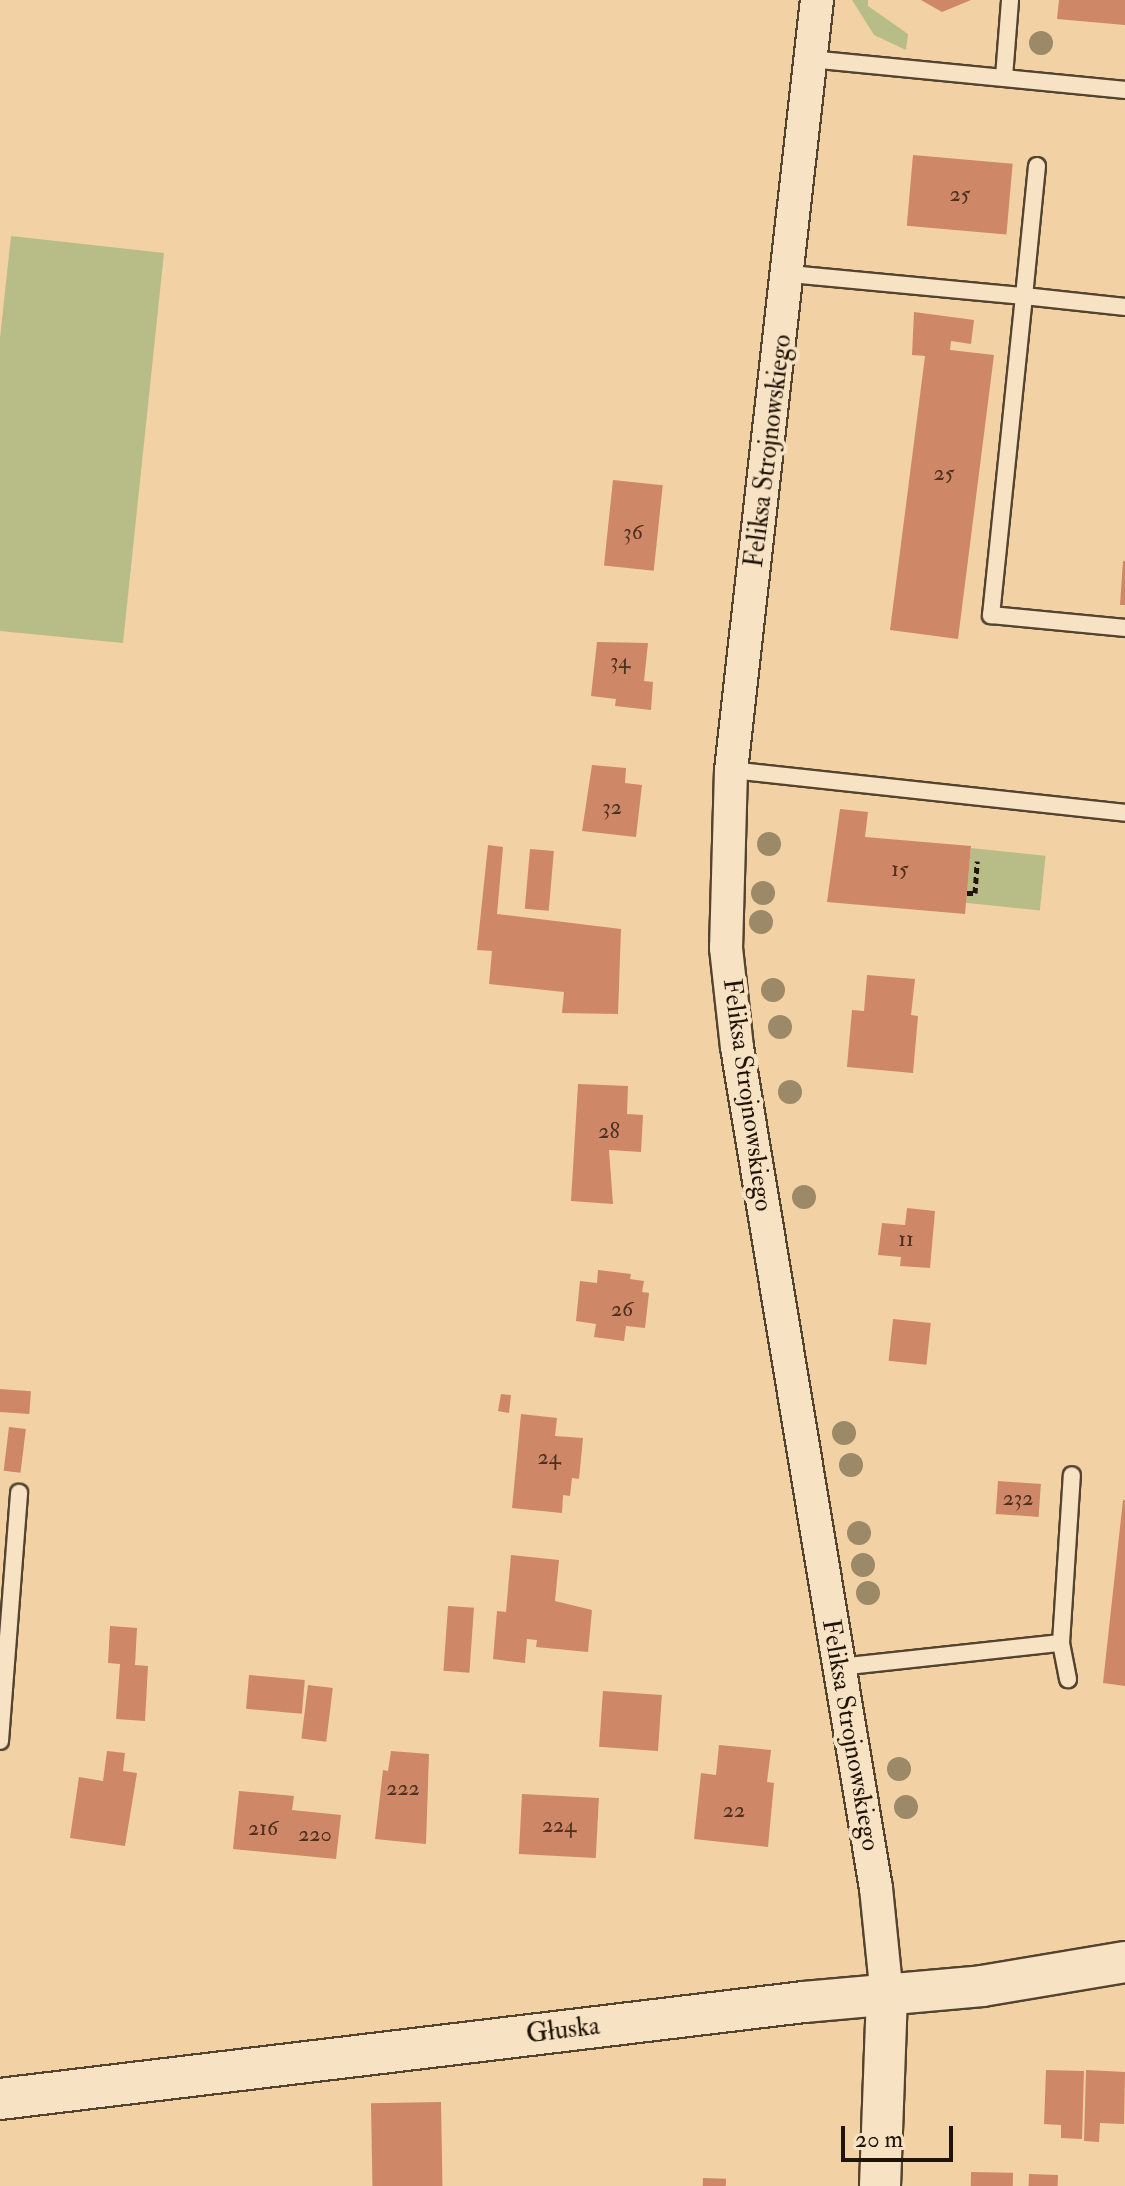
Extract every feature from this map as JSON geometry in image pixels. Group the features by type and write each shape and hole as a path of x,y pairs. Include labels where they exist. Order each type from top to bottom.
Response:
{"street":[{"name":"Feliksa Strojnowskiego","path":"817,0 790,274 731,770 725,916 737,1047 876,1888 887,1996 880,2186"},
{"name":"Głuska","path":"0,2099 887,1996 1125,1962"}],"lane":[{"path":"1004,77 1010,0"},
{"path":"810,59 1125,90"},
{"path":"1037,166 991,615 1125,628"},
{"path":"790,274 1125,307"},
{"path":"731,770 1125,813"},
{"path":"1068,1679 1061,1643 1072,1475"},
{"path":"0,1741 19,1493"},
{"path":"839,1667 1061,1643"}],"path":[{"path":"967,893 975,893 977,861"}],"green space":[{"path":"852,0 868,0 868,6 908,34 906,50 874,35"},
{"path":"11,236 164,253 123,643 0,631 0,338"},
{"path":"971,848 1046,856 1040,911 965,903"}],"building":[{"path":"921,0 971,0 942,12"},
{"path":"1059,0 1125,0 1125,25 1057,19"},
{"path":"913,155 1013,164 1006,234 907,226"},
{"path":"914,312 974,320 971,344 951,341 950,350 994,355 958,639 890,630 925,356 912,355"},
{"path":"613,480 663,485 654,571 604,566"},
{"path":"1123,561 1125,605 1120,605"},
{"path":"597,642 648,643 644,681 653,682 651,710 615,706 616,699 591,696"},
{"path":"592,765 626,768 625,783 642,785 636,837 582,831"},
{"path":"840,809 868,812 865,837 971,846 965,914 827,902"},
{"path":"488,845 503,847 497,914 621,929 618,1014 562,1013 564,992 489,984 492,951 477,950"},
{"path":"530,849 554,851 549,911 525,909"},
{"path":"867,975 915,979 911,1015 918,1016 913,1073 847,1067 852,1010 864,1011"},
{"path":"578,1084 628,1086 627,1114 643,1115 641,1152 609,1150 613,1204 571,1201"},
{"path":"907,1208 935,1211 930,1268 900,1266 901,1257 878,1255 882,1223 905,1225"},
{"path":"598,1270 631,1274 630,1279 644,1281 642,1292 649,1293 645,1328 626,1326 624,1341 594,1337 596,1324 576,1321 580,1281 597,1283"},
{"path":"893,1319 931,1323 926,1365 889,1361"},
{"path":"0,1389 31,1391 29,1414 0,1412"},
{"path":"501,1394 511,1395 509,1413 498,1411"},
{"path":"521,1414 557,1418 555,1436 583,1438 579,1479 572,1478 570,1496 563,1495 562,1513 512,1508"},
{"path":"9,1427 26,1429 21,1473 4,1471"},
{"path":"998,1481 1041,1484 1039,1517 996,1514"},
{"path":"1125,1500 1125,1686 1103,1683"},
{"path":"511,1555 559,1560 555,1601 592,1610 588,1652 536,1647 537,1640 527,1639 525,1663 493,1659 497,1611 506,1612"},
{"path":"448,1606 474,1608 469,1673 443,1671"},
{"path":"110,1626 137,1628 135,1665 148,1666 145,1721 116,1719 120,1664 108,1663"},
{"path":"249,1675 305,1680 302,1714 246,1709"},
{"path":"308,1685 333,1688 326,1742 301,1739"},
{"path":"603,1691 662,1695 658,1751 599,1747"},
{"path":"719,1745 771,1750 767,1782 774,1783 768,1847 694,1839 701,1773 716,1775"},
{"path":"107,1751 125,1753 123,1771 137,1773 125,1846 70,1838 79,1777 103,1781"},
{"path":"391,1751 429,1754 426,1844 375,1839 383,1770 388,1771"},
{"path":"239,1791 294,1796 292,1810 341,1815 336,1859 233,1849"},
{"path":"522,1794 599,1798 596,1858 519,1854"},
{"path":"1046,2070 1084,2071 1082,2139 1061,2138 1061,2125 1044,2124"},
{"path":"1086,2070 1125,2072 1124,2124 1100,2123 1099,2142 1084,2141"},
{"path":"441,2102 442,2186 372,2186 371,2103"},
{"path":"971,2172 1013,2173 1013,2186 971,2186"},
{"path":"1029,2174 1058,2175 1058,2186 1029,2186"},
{"path":"703,2178 726,2179 726,2186 703,2186"}]}
